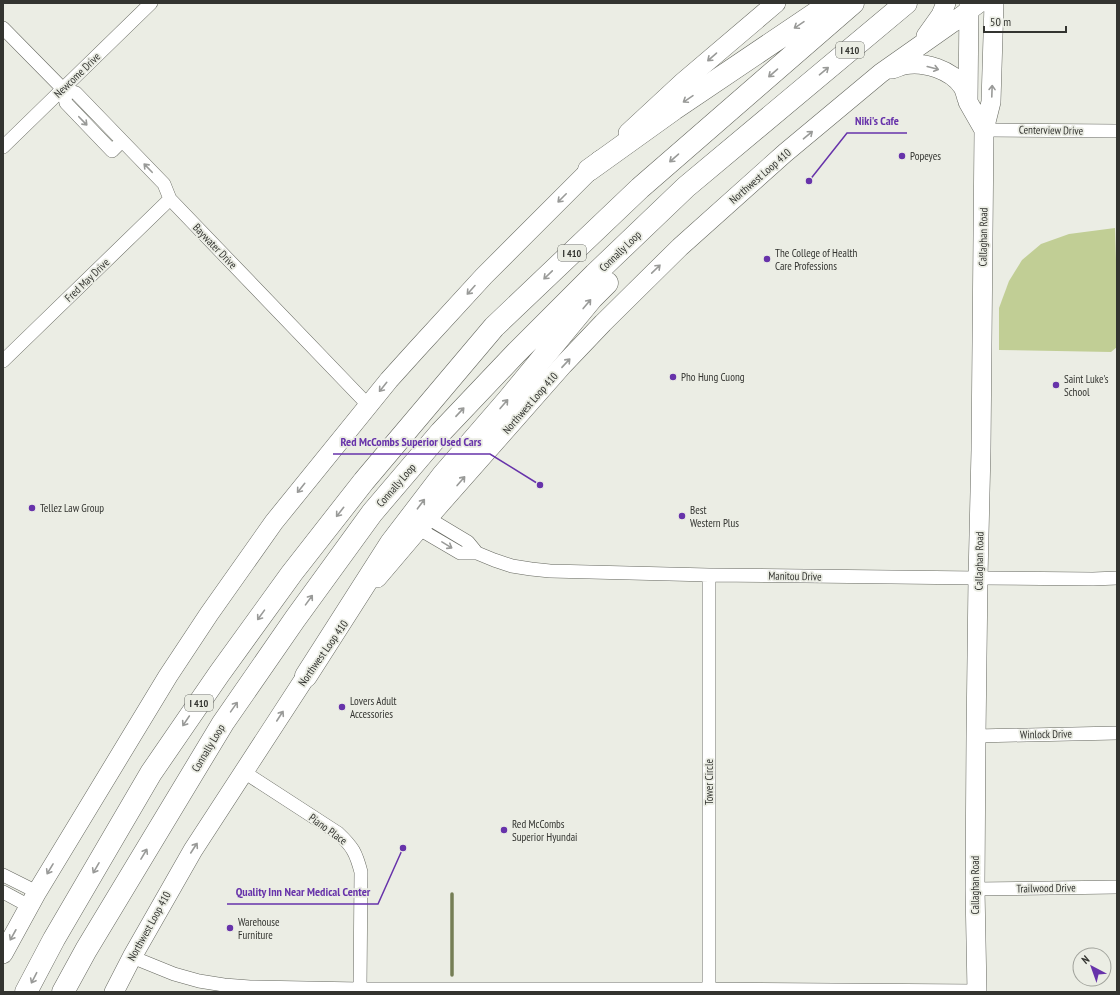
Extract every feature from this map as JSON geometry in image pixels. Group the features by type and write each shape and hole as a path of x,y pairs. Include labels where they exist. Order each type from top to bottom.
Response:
{"highway":[{"path":"589,170 674,109 831,3"},
{"name":"I 410","path":"26,992 54,939 151,773 218,674 292,573 364,481 494,327 640,188 853,3"},
{"name":"Connally Loop","path":"63,992 86,950 223,723 295,619 372,513 447,427 516,353 595,274 686,187 906,3"},
{"path":"306,676 391,543 443,475 507,401 592,298 794,96"},
{"path":"74,992 124,887"}],"main road":[{"path":"3,954 33,899 168,676 209,614 274,522 368,405 484,276 589,170 683,82 776,3"},
{"path":"918,47 941,15 946,3"},
{"name":"Callaghan Road","path":"977,992 975,889 976,736 981,450 984,130 991,102 994,3"},
{"path":"968,102 972,5"},
{"name":"Northwest Loop 410","path":"114,992 132,957 190,855 306,676 371,586 424,523 563,365 645,280 785,153 882,73 972,5"},
{"path":"882,73 904,65 932,67 945,72 955,78 964,88 968,102 984,130"}],"street":[{"name":"Newcome Drive","path":"3,147 151,3"},
{"name":"Baywater Drive","path":"3,28 63,89 76,93 164,184 170,199 368,405"},
{"name":"Baywater Drive","path":"63,89 66,103 112,151 122,142"},
{"name":"Centerview Drive","path":"984,130 1117,130"},
{"path":"103,142 113,132"},
{"name":"Fred May Drive","path":"3,361 170,199"},
{"name":"Manitou Drive","path":"424,523 460,553 476,553 500,562 531,569 550,571 709,575 1117,578"},
{"name":"Tower Circle","path":"709,575 709,989"},
{"name":"Winlock Drive","path":"976,736 1117,733"},
{"name":"Piano Place","path":"244,772 338,834 348,842 357,856 361,872 360,989"},
{"path":"3,875 33,899"},
{"name":"Trailwood Drive","path":"975,889 1117,887"},
{"path":"3,892 33,899"},
{"path":"132,957 174,974 199,981 224,985 360,989 709,989 977,992"}],"green space":[{"path":"1115,228 1117,347 1111,352 999,350 999,308 1009,281 1022,260 1041,244 1069,234"}],"waterway":[{"path":"452,894 452,975"}],"place":[{"name":"Popeyes","path":"902,156"},
{"name":"Niki's Cafe","path":"809,181"},
{"name":"The College of Health Care Professions","path":"767,259"},
{"name":"Pho Hung Cuong","path":"673,377"},
{"name":"Saint Luke's School","path":"1056,385"},
{"name":"Red McCombs Superior Used Cars","path":"540,485"},
{"name":"Tellez Law Group","path":"32,508"},
{"name":"Best Western Plus","path":"682,516"},
{"name":"Lovers Adult Accessories","path":"342,707"},
{"name":"Red McCombs Superior Hyundai","path":"504,830"},
{"name":"Quality Inn Near Medical Center","path":"403,848"},
{"name":"Warehouse Furniture","path":"230,928"}]}
